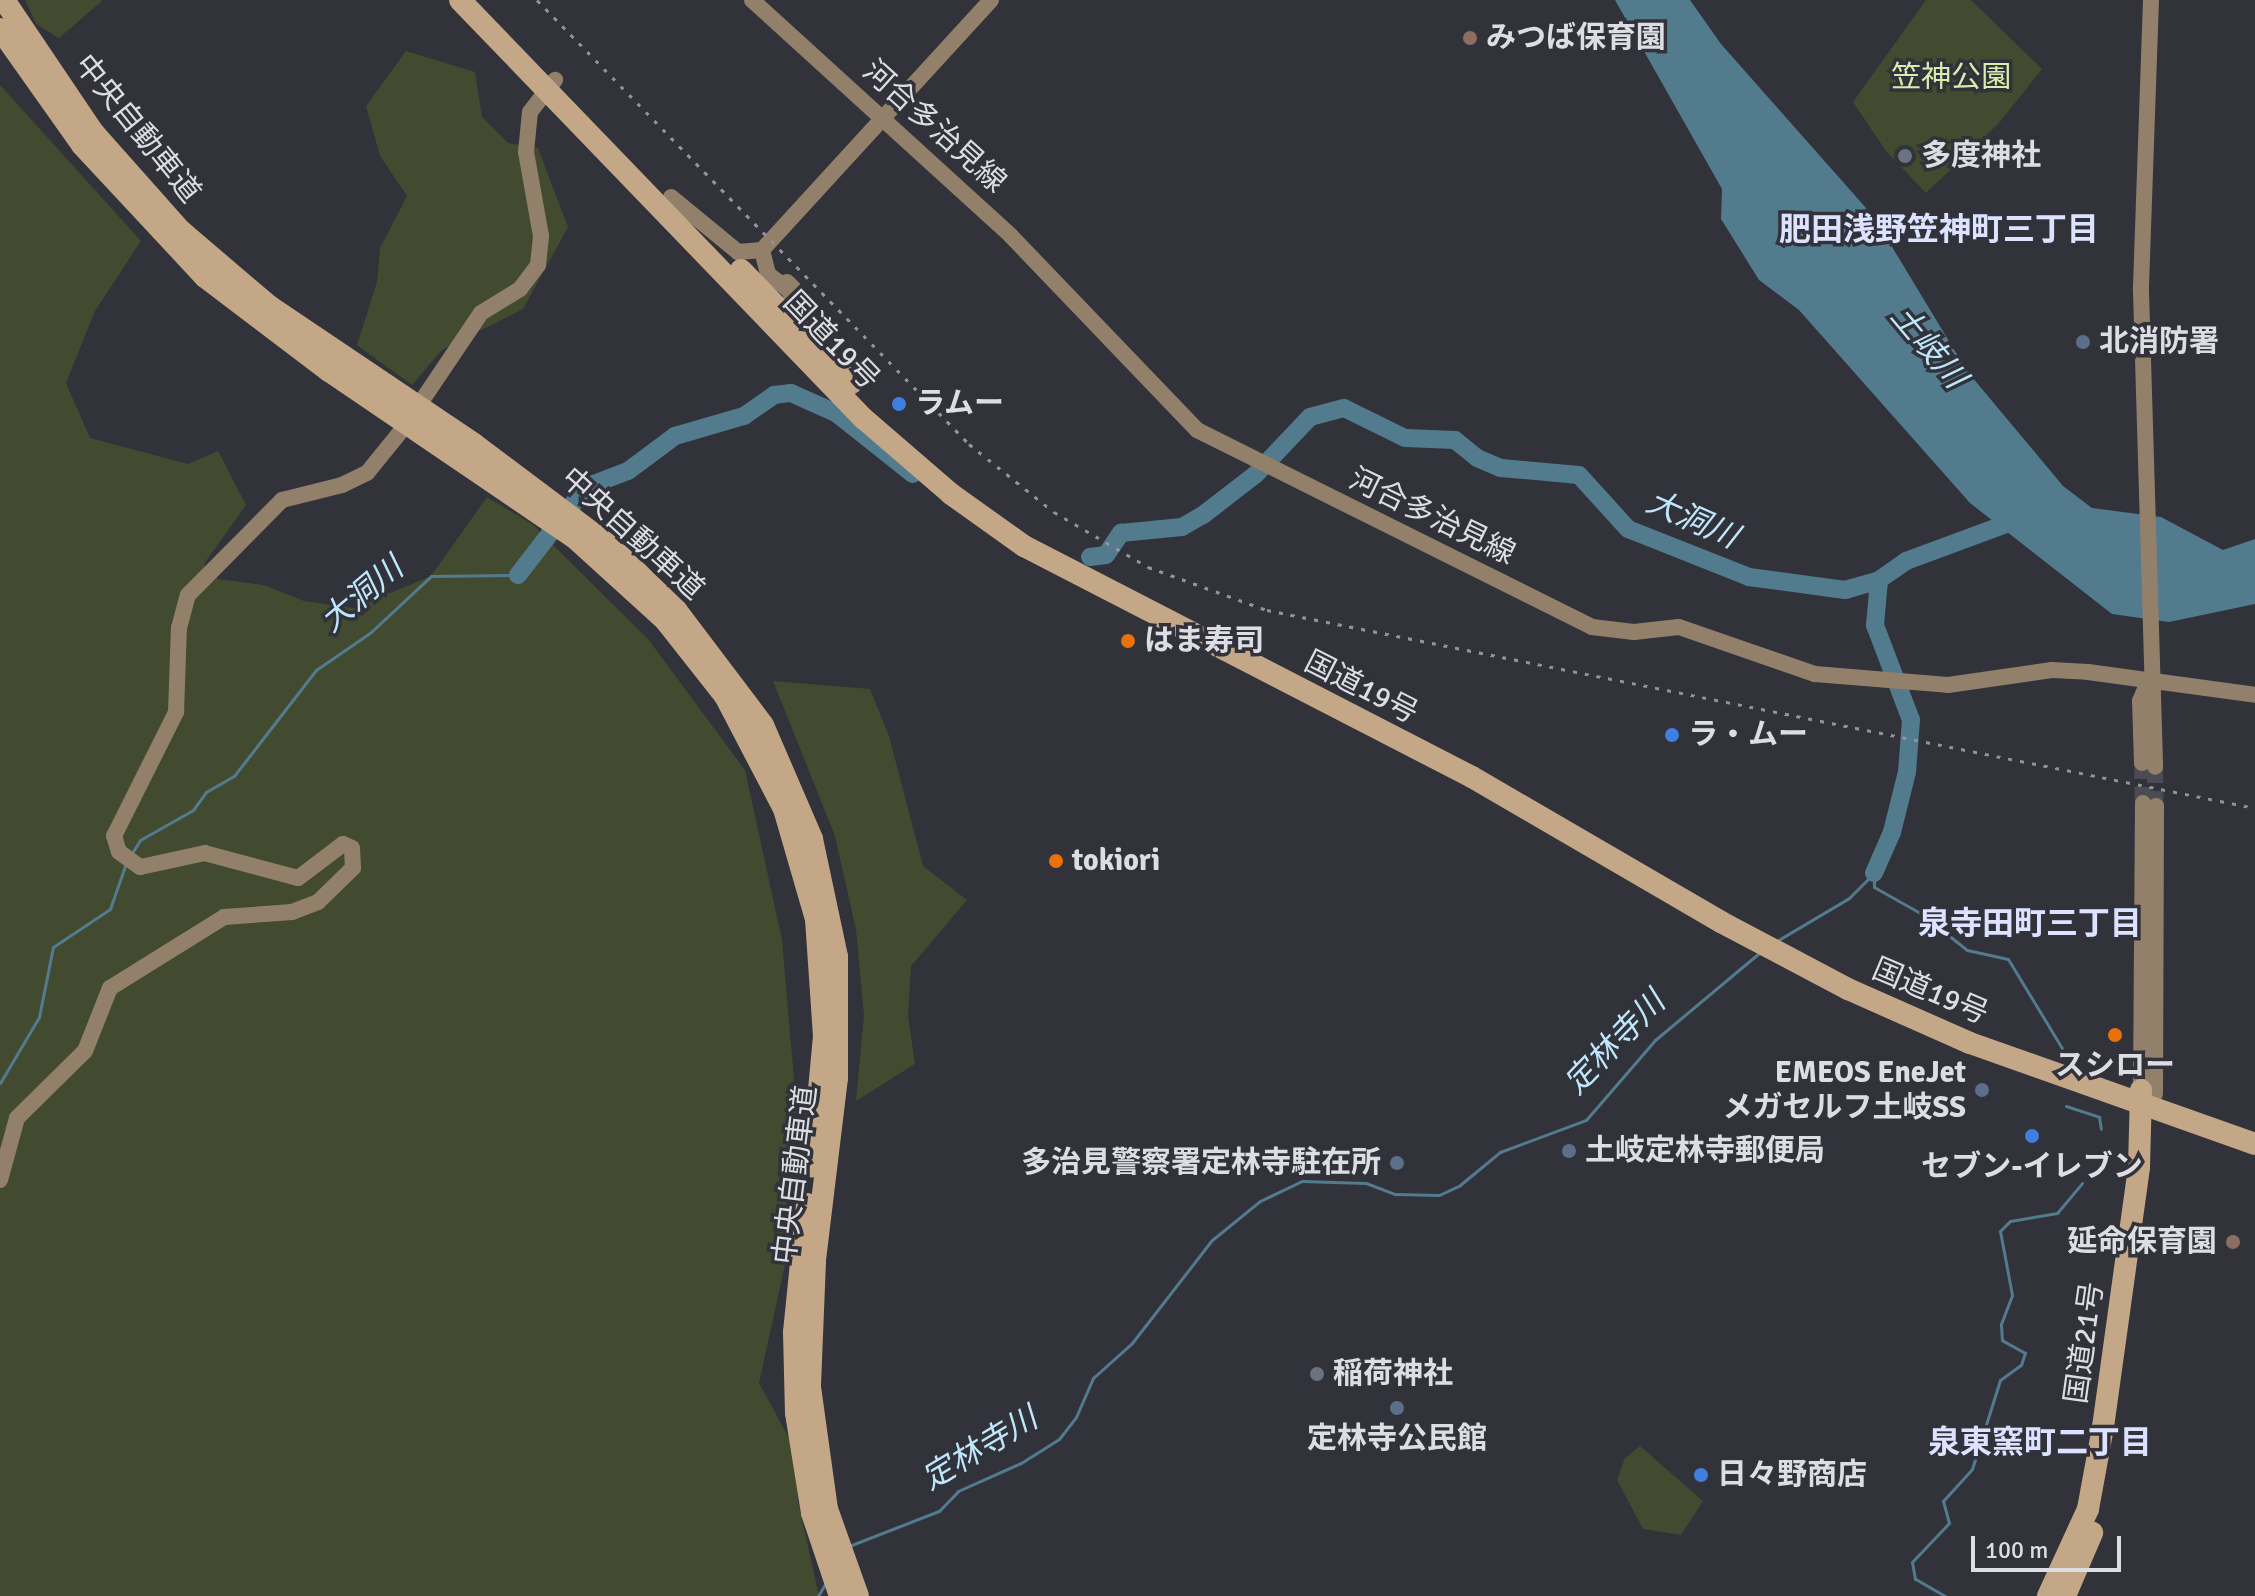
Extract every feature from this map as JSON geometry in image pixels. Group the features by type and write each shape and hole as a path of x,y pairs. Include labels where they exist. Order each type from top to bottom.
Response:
{"highway":[{"name":"中央自動車道","path":"4,0 93,132 202,250 269,306 550,509 642,586 698,659 748,733 784,809 816,919 824,999 822,1076 793,1359 796,1413 840,1596"},
{"name":"国道19号","path":"460,0 671,197 789,327"},
{"name":"国道19号","path":"478,0 551,85 789,327 929,459 1038,540 1487,772 1786,951 1970,1043 2255,1130"},
{"name":"中央自動車道","path":"0,29 90,156 205,277 329,371 550,509"},
{"name":"国道19号","path":"2147,1099 2255,1144"},
{"name":"国道21号","path":"2048,1596 2088,1509 2103,1427 2147,1099"},
{"name":"国道21号","path":"2065,1596 2108,1488 2151,1167 2147,1099"},
{"name":"中央自動車道","path":"820,1511 858,1596"}],"street":[{"name":"河合多治見線","path":"752,0 1011,236 1197,430 1592,627 1634,632 1679,627 1815,674 1913,683 1971,683 2052,670 2255,695"},
{"path":"671,197 738,252 762,250 991,0"},
{"path":"2149,765 2156,702 2149,680 2141,291 2151,0"},
{"path":"423,399 481,313 520,289 538,265 541,236 526,152 530,112 551,85"},
{"path":"776,238 769,263 808,303 789,327"},
{"path":"762,250 768,274 792,295 789,327"},
{"path":"0,1180 17,1118 85,1051 110,988 224,917 292,912 318,902 353,868 352,848 343,844 298,878 205,853 140,867 119,852 114,836 176,712 179,628 188,595 282,500 342,485 367,473 402,430"},
{"path":"2147,1099 2149,804"}],"green space":[{"path":"25,0 102,1 59,38 36,24"},
{"name":"笠神公園","path":"1926,0 1971,0 2042,69 1999,123 1926,193 1886,151 1853,102"},
{"path":"406,51 475,72 482,117 508,143 538,148 568,227 523,309 442,350 412,385 357,345 377,282 380,248 407,196 380,156 366,106"},
{"path":"0,85 141,241 95,311 66,383 90,438 188,464 218,451 246,505 204,564 218,579 264,585 304,601 353,608 377,592 390,593 431,576 487,497 532,524 648,639 745,770 782,940 803,1183 759,1383 795,1449 798,1501 819,1596 0,1596"},
{"path":"773,681 870,689 889,736 923,866 967,900 911,966 908,1016 915,1064 856,1101 864,1015 856,930 835,836"},
{"path":"1640,1446 1703,1501 1681,1535 1643,1529 1617,1480 1625,1458"}],"water":[{"name":"土岐川","path":"1615,0 1690,0 1721,44 1874,217 1967,371 2063,486 2092,508 2161,517 2223,550 2255,539 2255,604 2169,622 2112,614 1970,503 1799,310 1759,280 1721,219 1722,189"}],"waterway":[{"name":"大洞川","path":"518,575 586,487 628,471 675,436 744,416 774,395 791,393 836,413 913,474"},
{"name":"大洞川","path":"1090,557 1106,555 1121,533 1182,527 1203,515 1255,475 1310,417 1344,408 1405,438 1455,440 1477,458 1501,468 1579,475 1628,529 1749,577 1845,590 1879,580"},
{"name":"定林寺川","path":"1874,873 1892,832 1907,772 1911,720 1875,625 1879,580 1906,561 2022,518"},
{"name":"大洞川","path":"132,853 140,840 193,810 206,792 234,776 316,670 371,632 431,576 518,575"},
{"name":"大洞川","path":"0,1083 39,1017 53,947 110,909 126,863"},
{"path":"1874,873 1874,887 1922,914 1967,950 2008,959 2062,1048"},
{"name":"定林寺川","path":"1775,942 1849,898 1874,873"},
{"name":"定林寺川","path":"849,1546 939,1511 958,1491 1021,1463 1059,1439 1076,1417 1093,1378 1132,1343 1212,1240 1260,1201 1302,1181 1366,1183 1395,1194 1439,1195 1460,1185 1500,1152 1586,1120 1655,1040 1759,953"},
{"path":"2066,1106 2099,1117 2101,1129"},
{"path":"1945,1596 1915,1579 1912,1562 1949,1523 1943,1501 1972,1469 2000,1380 2021,1365 2025,1353 2002,1340 2001,1324 2012,1295 2000,1231 2010,1221 2057,1213 2082,1183"},
{"name":"定林寺川","path":"818,1596 826,1582"}],"tunnel":[{"path":"2142,763 2143,803"},
{"path":"2155,767 2156,806"}],"railway":[{"path":"537,0 969,444 1054,512 1148,567 1267,610 2255,808"}],"place":[{"name":"みつば保育園","path":"1470,38"},
{"name":"多度神社","path":"1905,156"},
{"name":"北消防署","path":"2083,342"},
{"name":"ラムー","path":"899,404"},
{"name":"はま寿司","path":"1128,641"},
{"name":"ラ・ムー","path":"1672,735"},
{"name":"tokiori","path":"1056,861"},
{"name":"スシロー","path":"2115,1035"},
{"name":"EMEOS EneJet メガセルフ土岐SS","path":"1982,1090"},
{"name":"セブン-イレブン","path":"2032,1136"},
{"name":"土岐定林寺郵便局","path":"1569,1151"},
{"name":"多治見警察署定林寺駐在所","path":"1397,1163"},
{"name":"延命保育園","path":"2233,1242"},
{"name":"稲荷神社","path":"1317,1374"},
{"name":"定林寺公民館","path":"1397,1408"},
{"name":"日々野商店","path":"1701,1475"}],"district":[{"name":"肥田浅野笠神町三丁目","path":"1939,230"},
{"name":"泉寺田町三丁目","path":"2030,924"},
{"name":"泉東窯町二丁目","path":"2040,1443"}]}
